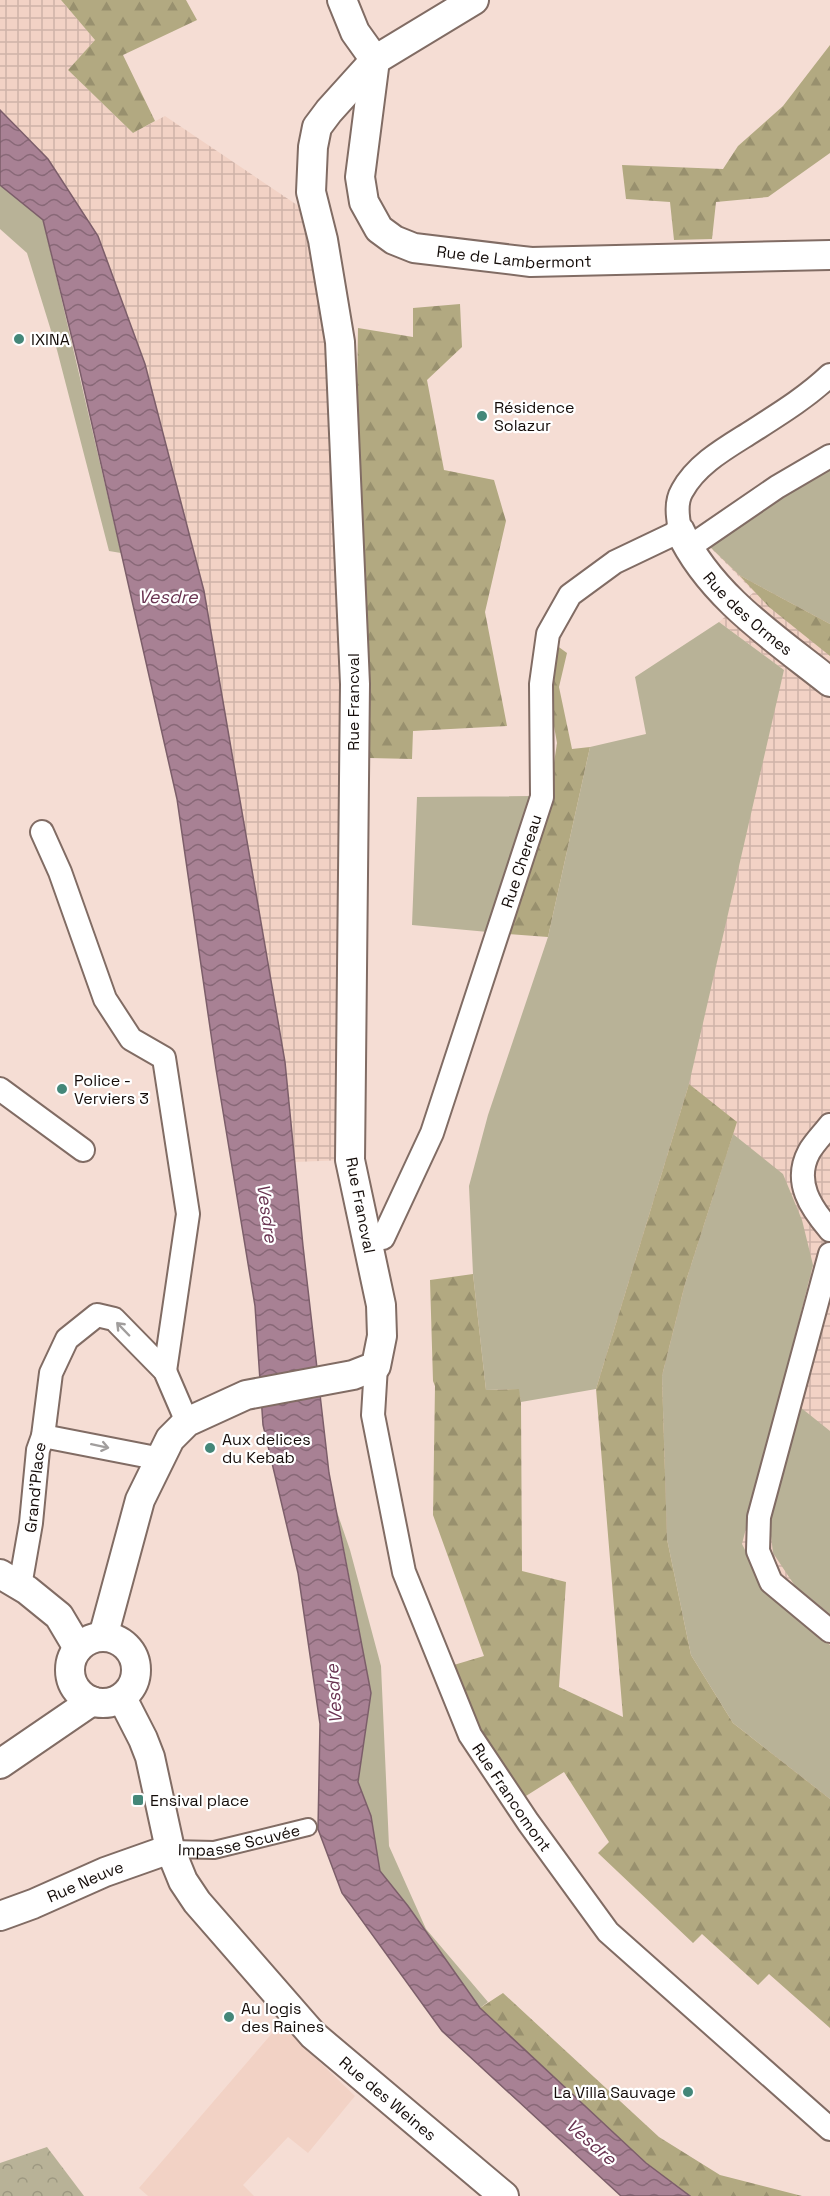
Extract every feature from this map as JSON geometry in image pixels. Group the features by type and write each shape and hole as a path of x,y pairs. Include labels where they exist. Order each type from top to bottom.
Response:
{"street":[{"path":"342,0 355,32 375,60"},
{"name":"Rue Francval","path":"365,1371 382,1336 381,1305 350,1160 355,684 340,342 323,240 311,192 313,147 317,127 375,60 474,0"},
{"name":"Rue de Lambermont","path":"375,60 360,177 364,202 379,229 404,244 414,248 531,262 830,255"},
{"path":"684,540 677,509 681,492 693,476 716,455 793,405 830,375"},
{"name":"Rue Chereau","path":"383,1238 432,1133 542,797 541,684 548,634 570,595 615,562 684,540 830,456"},
{"name":"Rue des Ormes","path":"684,540 746,615 830,682"},
{"path":"42,832 60,872 105,999 131,1039 164,1058 188,1214 165,1371"},
{"path":"0,1089 83,1150"},
{"path":"830,1125 809,1152 802,1174 803,1189 816,1214 830,1230"},
{"path":"830,1254 759,1518 758,1551 771,1582 830,1631"},
{"path":"42,1436 51,1373 67,1339 96,1315 114,1319 165,1371 187,1422"},
{"path":"91,1642 113,1638 123,1643 135,1660 137,1671 135,1681 122,1698 112,1702 92,1701 81,1695 70,1672 72,1659 91,1642 141,1500 171,1438 187,1422 246,1395 365,1371"},
{"name":"Rue Francomont","path":"365,1371 404,1572 470,1735 528,1822 608,1932 830,2129"},
{"name":"Grand'Place","path":"91,1642 10,1580 31,1523 38,1450 42,1436 160,1459"},
{"path":"122,1698 150,1757 170,1849"},
{"path":"0,1764 92,1701"},
{"name":"Impasse Scuvée","path":"170,1849 214,1850 308,1827"},
{"name":"Rue Neuve","path":"0,1916 105,1872 170,1849"},
{"name":"Rue des Weines","path":"170,1849 183,1881 197,1902 313,2035 504,2196"}],"shaded area":[{"path":"0,0 61,0 95,40 68,70 133,133 165,116 303,209 329,324 339,449 345,1160 295,1162 285,1062 204,591 145,364 98,236 48,159 0,110"},
{"path":"830,467 830,1880 596,1389 784,670 719,622 754,592 705,542"},
{"path":"280,2024 355,2096 308,2153 288,2137 243,2185 254,2196 148,2196 139,2188"}],"green space":[{"path":"61,0 186,0 197,20 123,55 155,121 133,133 68,70 95,40"},
{"path":"830,45 830,153 768,197 716,202 712,239 674,240 670,202 626,199 622,165 723,169 738,146 783,106"},
{"path":"0,185 43,220 121,553 109,551 57,350 27,253 0,229"},
{"path":"460,304 462,347 427,380 444,470 494,480 506,521 485,612 507,726 413,731 412,759 369,758 366,597 357,390 358,328 413,337 413,308"},
{"path":"830,467 830,624 739,575 705,542"},
{"path":"739,575 830,624 830,656 769,607"},
{"path":"719,622 784,670 689,1084 596,1389 521,1402 518,1389 486,1390 473,1274 469,1186 488,1115 548,937 590,747 646,734 635,677"},
{"path":"556,645 567,653 559,687 572,749 590,747 548,937 507,934 545,822 557,743 547,687"},
{"path":"532,796 488,932 412,925 417,797"},
{"path":"689,1084 737,1122 685,1284 662,1376 667,1539 691,1655 733,1723 830,1799 830,2028 769,1974 758,1985 702,1934 693,1943 598,1853 609,1842 564,1772 518,1801 478,1732 447,1667 484,1656 433,1515 435,1386 430,1280 473,1274 486,1390 519,1389 522,1571 566,1582 559,1687 623,1717 596,1389"},
{"path":"733,1134 783,1174 802,1220 813,1265 742,1544 767,1593 830,1645 830,1799 733,1723 691,1655 667,1539 662,1376 685,1284"},
{"path":"800,1407 830,1431 830,1614 795,1586 773,1553 769,1519"},
{"path":"337,1512 350,1550 381,1666 389,1846 426,1929 488,2002 480,2008 408,1906 380,1871 371,1816 358,1782 371,1693"},
{"path":"503,1993 659,2137 720,2175 802,2196 690,2196 646,2163 480,2008"},
{"path":"47,2147 84,2196 0,2196 0,2163"}],"water":[{"name":"Vesdre","path":"0,110 48,159 98,236 145,364 204,591 285,1062 329,1473 371,1693 358,1782 371,1816 380,1871 408,1906 480,2008 646,2163 690,2196 621,2196 442,2031 342,1893 318,1829 320,1724 298,1573 263,1425 255,1306 216,1069 177,799 79,367 43,220 0,185"}],"place":[{"name":"IXINA","path":"19,339"},
{"name":"Résidence Solazur","path":"482,416"},
{"name":"Police - Verviers 3","path":"62,1089"},
{"name":"Aux delices du Kebab","path":"210,1448"},
{"name":"Ensival place","path":"138,1800"},
{"name":"Au logis des Raines","path":"229,2017"},
{"name":"La Villa Sauvage","path":"688,2092"}]}
